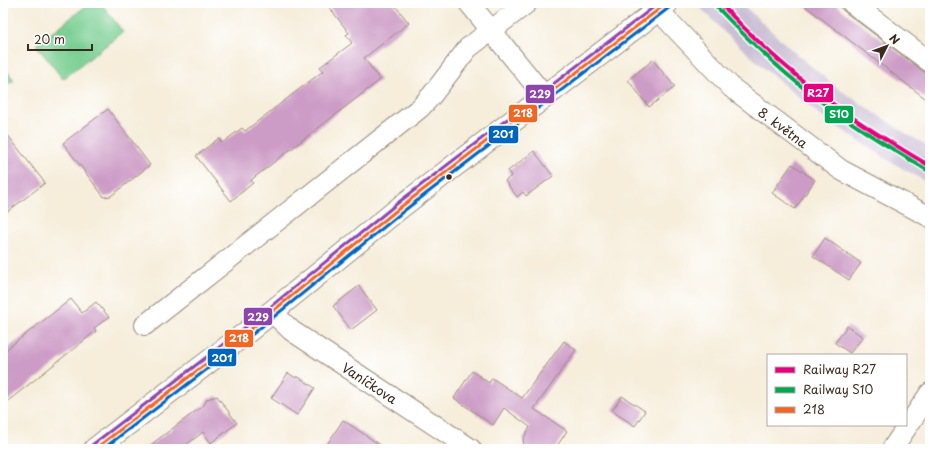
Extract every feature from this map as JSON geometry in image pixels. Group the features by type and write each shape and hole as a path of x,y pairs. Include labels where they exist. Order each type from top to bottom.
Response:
{"main road":[{"path":"95,449 272,312 390,216 662,7"}],"street":[{"path":"469,3 545,97"},
{"path":"145,325 420,108 432,95 468,48 527,3"},
{"path":"852,3 930,62"},
{"name":"8. května","path":"662,7 732,88 841,170 930,217"},
{"name":"Vaníčkova","path":"272,312 292,332 471,449"},
{"path":"892,449 930,393"}],"shaded area":[{"path":"696,3 741,3 794,52 840,90 905,133 930,147 930,184 888,160 821,116 774,77 724,32"}],"green space":[{"path":"90,3 101,3 123,32 63,79 36,45"},
{"path":"3,66 14,80 3,87"}],"building":[{"path":"326,3 393,3 409,23 364,58 380,80 251,180 253,183 231,201 196,156 219,138 222,143 242,128 245,131 323,71 320,67 352,43 346,35 349,33"},
{"path":"801,3 835,3 930,75 930,102"},
{"path":"653,60 675,87 649,107 628,80"},
{"path":"108,109 150,165 111,196 104,197 63,143"},
{"path":"3,129 45,183 3,215"},
{"path":"534,151 553,176 526,196 523,192 517,197 505,181 511,176 508,171"},
{"path":"792,164 815,180 795,209 772,193"},
{"path":"825,238 861,263 849,280 813,256"},
{"path":"359,286 377,310 351,330 333,306"},
{"path":"71,299 82,313 96,302 109,317 94,328 96,331 3,405 3,352"},
{"path":"847,326 863,337 850,353 835,343"},
{"path":"564,341 576,350 534,409 567,431 555,449 529,449 524,446 523,439 530,427 504,408 493,425 454,398 472,371 489,383 492,378 522,398"},
{"path":"288,373 296,378 297,376 315,388 297,415 271,398"},
{"path":"217,396 237,423 211,443 203,432 181,449 145,449 204,405 207,399"},
{"path":"622,396 645,411 635,426 612,411"},
{"path":"343,420 386,449 324,449"}],"rail line":[{"name":"R27","path":"720,3 743,27 791,71 817,92 858,122 930,166"},
{"name":"S10","path":"716,6 764,54 815,97 856,126 927,170"}],"transit line":[{"name":"229","path":"92,445 243,329 399,202 659,3"},
{"name":"218","path":"95,449 246,333 402,206 667,3"},
{"name":"201","path":"103,449 249,337 405,210 670,7"}]}
